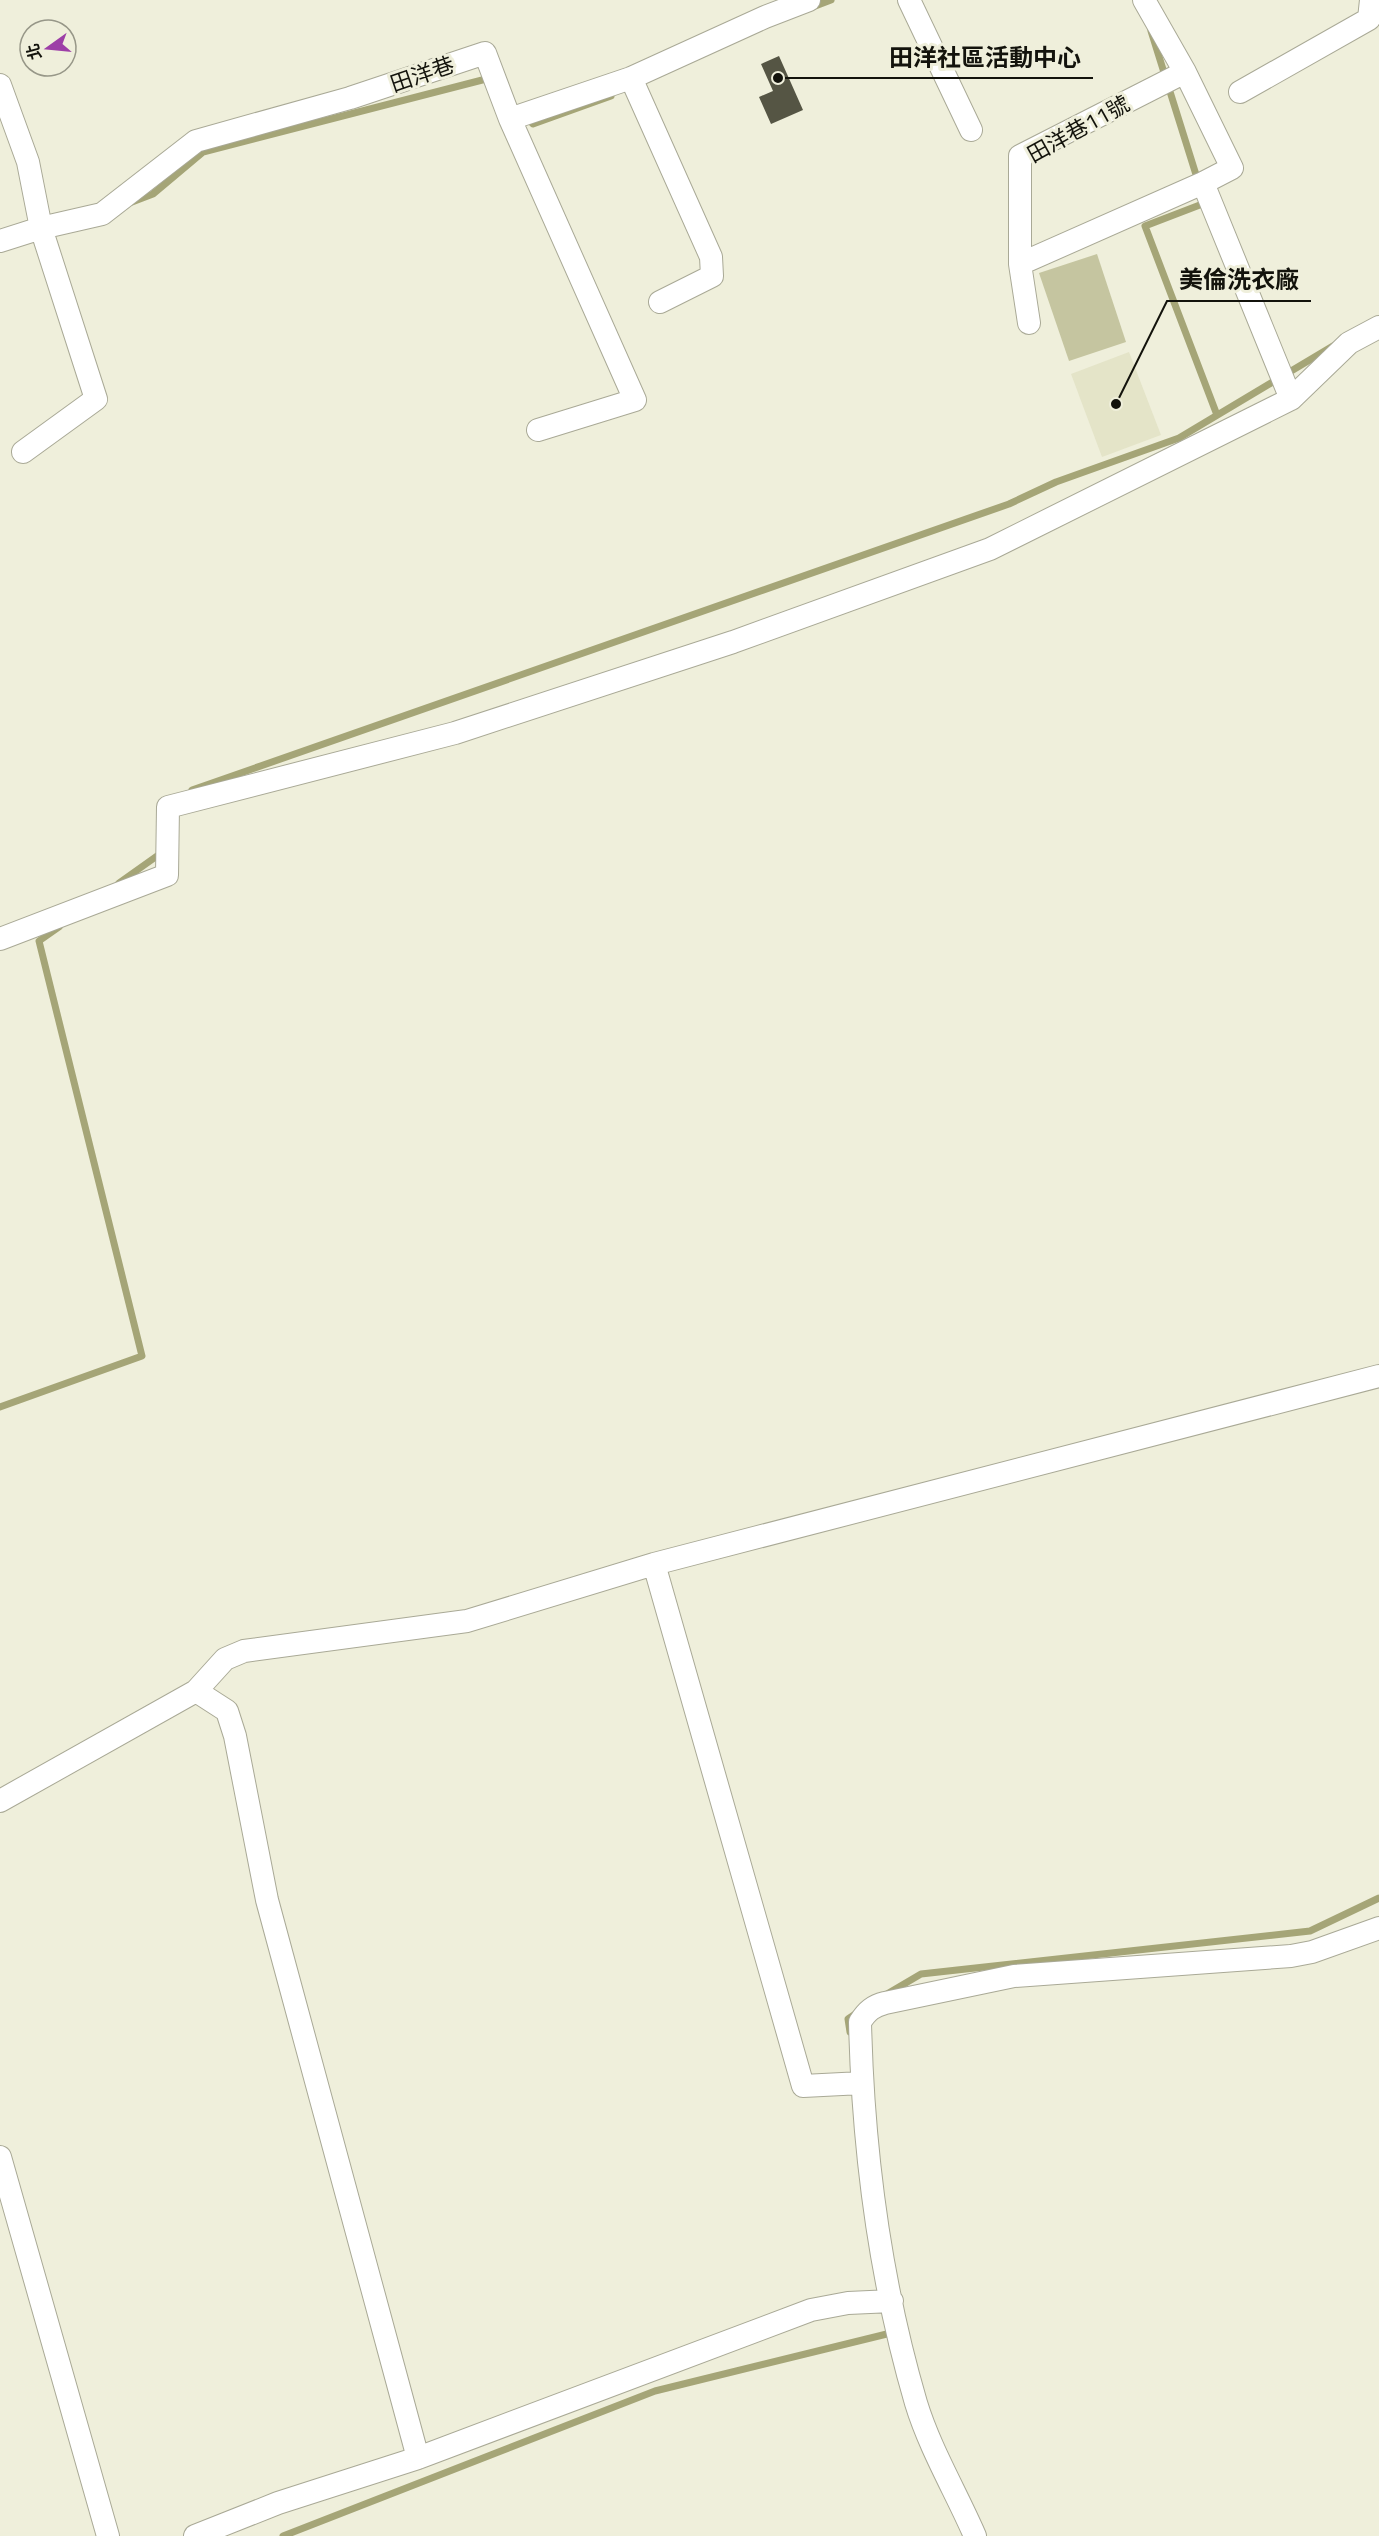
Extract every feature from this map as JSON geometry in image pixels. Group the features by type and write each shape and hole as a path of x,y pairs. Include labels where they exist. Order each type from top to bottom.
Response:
{"street":[{"path":"538,430 635,400 510,119 631,78 765,17 809,0"},
{"path":"909,0 971,130"},
{"path":"1020,264 1232,168 1185,72 1144,0"},
{"path":"1240,92 1369,19 1371,0"},
{"name":"田洋巷","path":"0,240 102,214 196,141 350,98 485,52 510,119"},
{"name":"田洋巷11號","path":"1029,323 1020,264 1020,156 1185,72"},
{"path":"631,78 711,257 712,276 660,302"},
{"path":"0,85 28,162 41,228 96,399 23,452"},
{"path":"1203,183 1291,399"},
{"path":"0,939 167,875 168,807 455,733 734,642 990,549 1291,399 1349,343 1379,327"},
{"path":"0,1801 196,1691 225,1659 244,1651 467,1622 654,1564 1379,1376"},
{"path":"654,1564 803,2086 862,2083"},
{"path":"196,1691 227,1711 235,1736 267,1900 418,2458"},
{"path":"975,2536 916,2404 892,2301 875,2207 862,2083 860,2022 876,2005 1014,1976 1291,1956 1312,1952 1379,1928"},
{"path":"0,2157 108,2536"},
{"path":"195,2536 278,2503 418,2458 810,2310 848,2303 892,2301"}],"shaded area":[{"path":"1097,254 1126,342 1069,361 1039,273"},
{"path":"1129,352 1161,435 1102,457 1071,374"}],"building":[{"path":"779,56 803,110 771,124 759,97 773,91 761,64"}],"waterway":[{"path":"810,8 831,0"},
{"path":"1151,31 1198,181"},
{"path":"132,202 153,194 203,152 490,78"},
{"path":"526,117 533,124 611,96"},
{"path":"1205,203 1145,226 1217,415"},
{"path":"192,790 1009,504 1056,482 1179,438 1333,346"},
{"path":"119,883 164,851"},
{"path":"0,1407 142,1356 39,941 59,927"},
{"path":"887,1994 921,1974 1310,1931 1379,1898"},
{"path":"850,2032 848,2019 857,2013"},
{"path":"283,2536 655,2391 895,2332"}],"place":[{"name":"田洋社區活動中心","path":"778,78"},
{"name":"美倫洗衣廠","path":"1116,404"}]}
